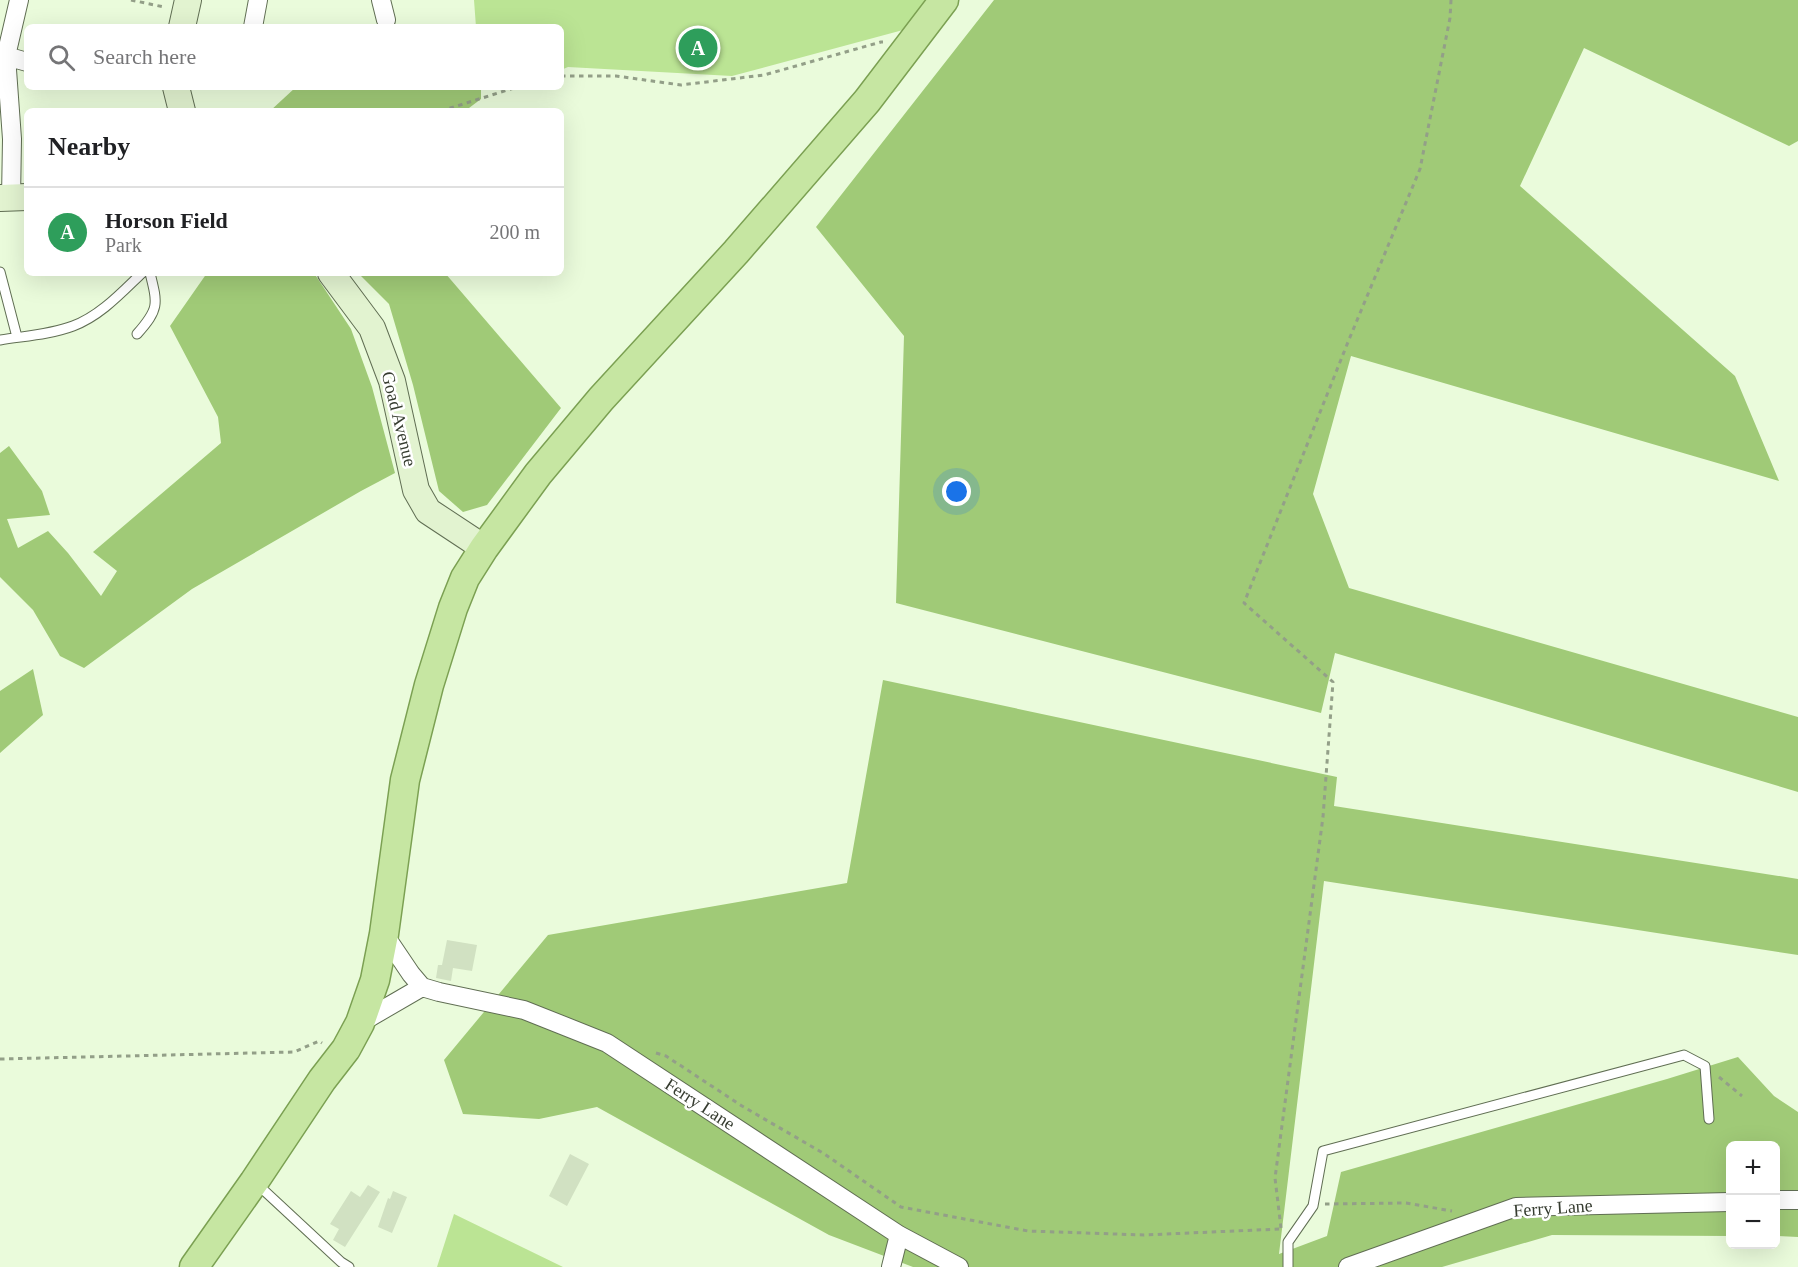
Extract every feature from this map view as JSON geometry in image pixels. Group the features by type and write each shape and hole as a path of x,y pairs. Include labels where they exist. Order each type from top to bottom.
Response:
{"main road":[{"path":"194,1267 322,1080 346,1050 360,1023 375,980 384,934 405,780 429,685 453,608 465,578 538,474 601,399 736,252 867,101 944,0"}],"street":[{"path":"13,198 12,139 3,82 6,56 19,0"},
{"path":"254,24 258,0"},
{"path":"381,0 386,20"},
{"path":"6,56 24,61"},
{"path":"177,90 181,108"},
{"name":"Goad Avenue","path":"333,276 372,328 392,381 416,490 428,512 484,548"},
{"path":"360,1023 422,987 384,934"},
{"name":"Ferry Lane","path":"422,987 524,1010 607,1043 899,1235 959,1267"},
{"path":"1780,1200 1798,1200"},
{"name":"Ferry Lane","path":"1348,1267 1516,1207 1726,1202"},
{"path":"891,1267 899,1235"}],"lane":[{"path":"0,272 17,337"},
{"path":"0,340 57,331 85,321 113,301 139,276"},
{"path":"137,334 154,311 155,292 151,276"},
{"path":"1288,1267 1288,1242 1313,1206 1323,1150 1684,1055 1706,1066 1709,1119"},
{"path":"254,1182 349,1267"}],"path":[{"path":"131,0 185,13"},
{"path":"1282,1239 1275,1178 1323,817 1333,682 1244,603 1348,342 1420,170 1450,18 1451,0"},
{"path":"564,76 616,76 681,85 764,75 881,42 906,51"},
{"path":"450,108 508,90"},
{"path":"0,1059 294,1052 318,1041 346,1050"},
{"path":"646,1052 666,1056 742,1106 823,1153 901,1207 1028,1231 1144,1235 1281,1229 1323,1204 1406,1203 1486,1218"},
{"path":"1706,1066 1742,1095"}],"green space":[{"path":"474,0 925,0 903,30 732,76 568,67 564,69 564,24 476,24"},
{"path":"994,0 1798,0 1798,141 1789,146 1584,48 1520,186 1735,376 1779,481 1351,356 1313,494 1349,588 1798,717 1798,792 1335,653 1321,713 896,603 904,336 816,227"},
{"path":"293,90 481,90 481,99 469,108 273,108"},
{"path":"205,276 316,276 351,329 372,387 395,473 192,589 84,668 60,656 33,610 0,577 0,453 9,446 42,491 50,515 7,519 18,548 48,531 101,596 117,571 93,552 221,443 218,417 170,326"},
{"path":"361,276 448,276 561,408 487,505 463,512 439,491 413,385 389,304"},
{"path":"33,669 43,715 0,753 0,691"},
{"path":"883,680 1337,777 1334,806 1798,879 1798,955 1324,881 1279,1254 1327,1236 1341,1172 1738,1057 1774,1096 1798,1112 1798,1237 1780,1236 1780,1141 1726,1141 1726,1236 1552,1235 1442,1267 913,1267 829,1235 597,1107 539,1119 463,1114 444,1060 548,935 847,883"},
{"path":"454,1214 563,1267 437,1267"}],"building":[{"path":"447,940 477,945 472,971 453,968 451,981 436,978 438,965 442,965"},
{"path":"570,1154 589,1164 567,1206 549,1196"},
{"path":"368,1185 380,1192 345,1247 333,1240 339,1229 330,1224 351,1191 360,1197"},
{"path":"393,1191 407,1197 392,1233 378,1227 388,1198 390,1199"}],"place":[{"name":"Horson Field","path":"698,48"}]}
